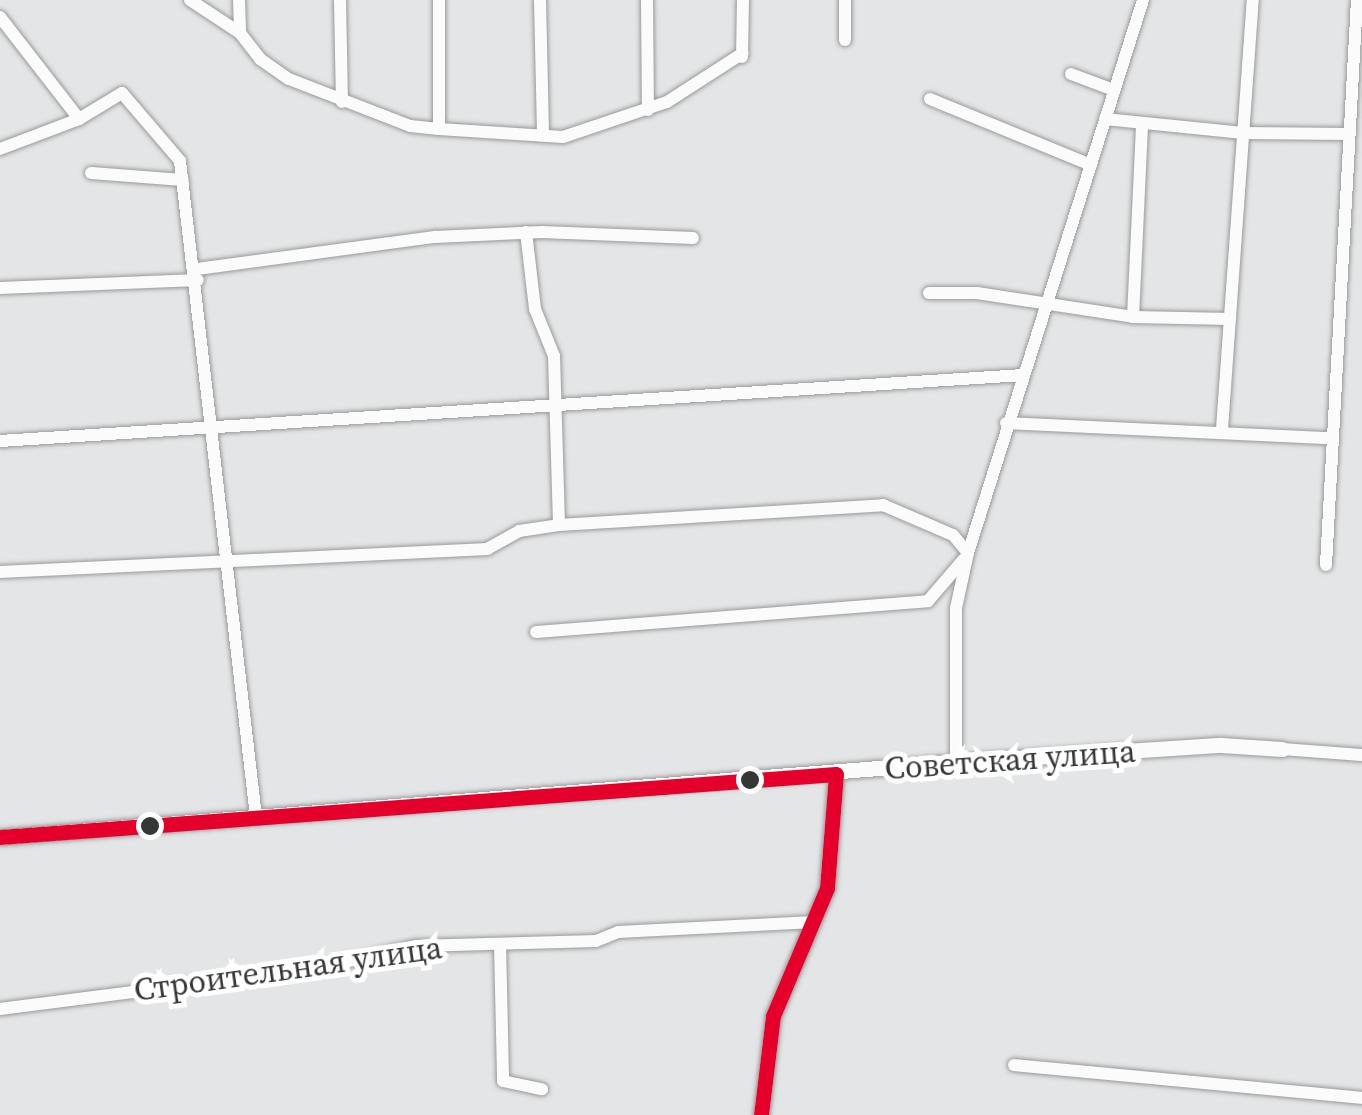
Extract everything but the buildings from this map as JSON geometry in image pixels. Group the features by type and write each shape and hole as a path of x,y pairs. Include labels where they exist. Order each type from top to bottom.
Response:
{"main road":[{"name":"Советская улица","path":"0,837 956,762 1221,746 1282,748"},
{"path":"761,1115 773,1016 827,888 836,774"}],"street":[{"path":"190,0 240,33 274,69 342,102 438,129 543,132 564,137 648,110 741,59 743,0"},
{"path":"240,0 240,33"},
{"path":"340,0 342,102"},
{"path":"438,129 439,0"},
{"path":"540,0 543,132"},
{"path":"647,0 648,110"},
{"path":"845,0 846,40"},
{"path":"956,762 956,608 968,553 1143,0"},
{"path":"1222,429 1253,0"},
{"path":"1326,565 1356,0"},
{"path":"0,17 78,119"},
{"path":"1071,74 1114,90"},
{"path":"0,149 78,119 122,93 180,161 212,416 207,428 222,560 256,817"},
{"path":"930,99 1091,166"},
{"path":"1105,119 1243,133 1348,134"},
{"path":"1133,317 1142,123"},
{"path":"91,173 182,180"},
{"path":"526,232 535,309 554,356 559,525"},
{"path":"0,288 197,274 435,237 526,232 693,238"},
{"path":"929,293 1133,317 1230,320"},
{"path":"0,440 1022,375"},
{"path":"1006,423 1222,429 1330,438"},
{"path":"0,572 488,550 518,531 559,525 883,505 954,535 968,553"},
{"path":"536,632 928,601 968,553"},
{"name":"Советская улица","path":"1282,748 1362,755"},
{"name":"Строительная улица","path":"0,1009 318,968 416,946 500,944 814,922"},
{"path":"500,944 503,1080 542,1089"},
{"path":"1014,1065 1362,1098"}],"transit line":[{"path":"0,837 836,774"},
{"path":"761,1115 773,1016 827,888 836,774"}]}
